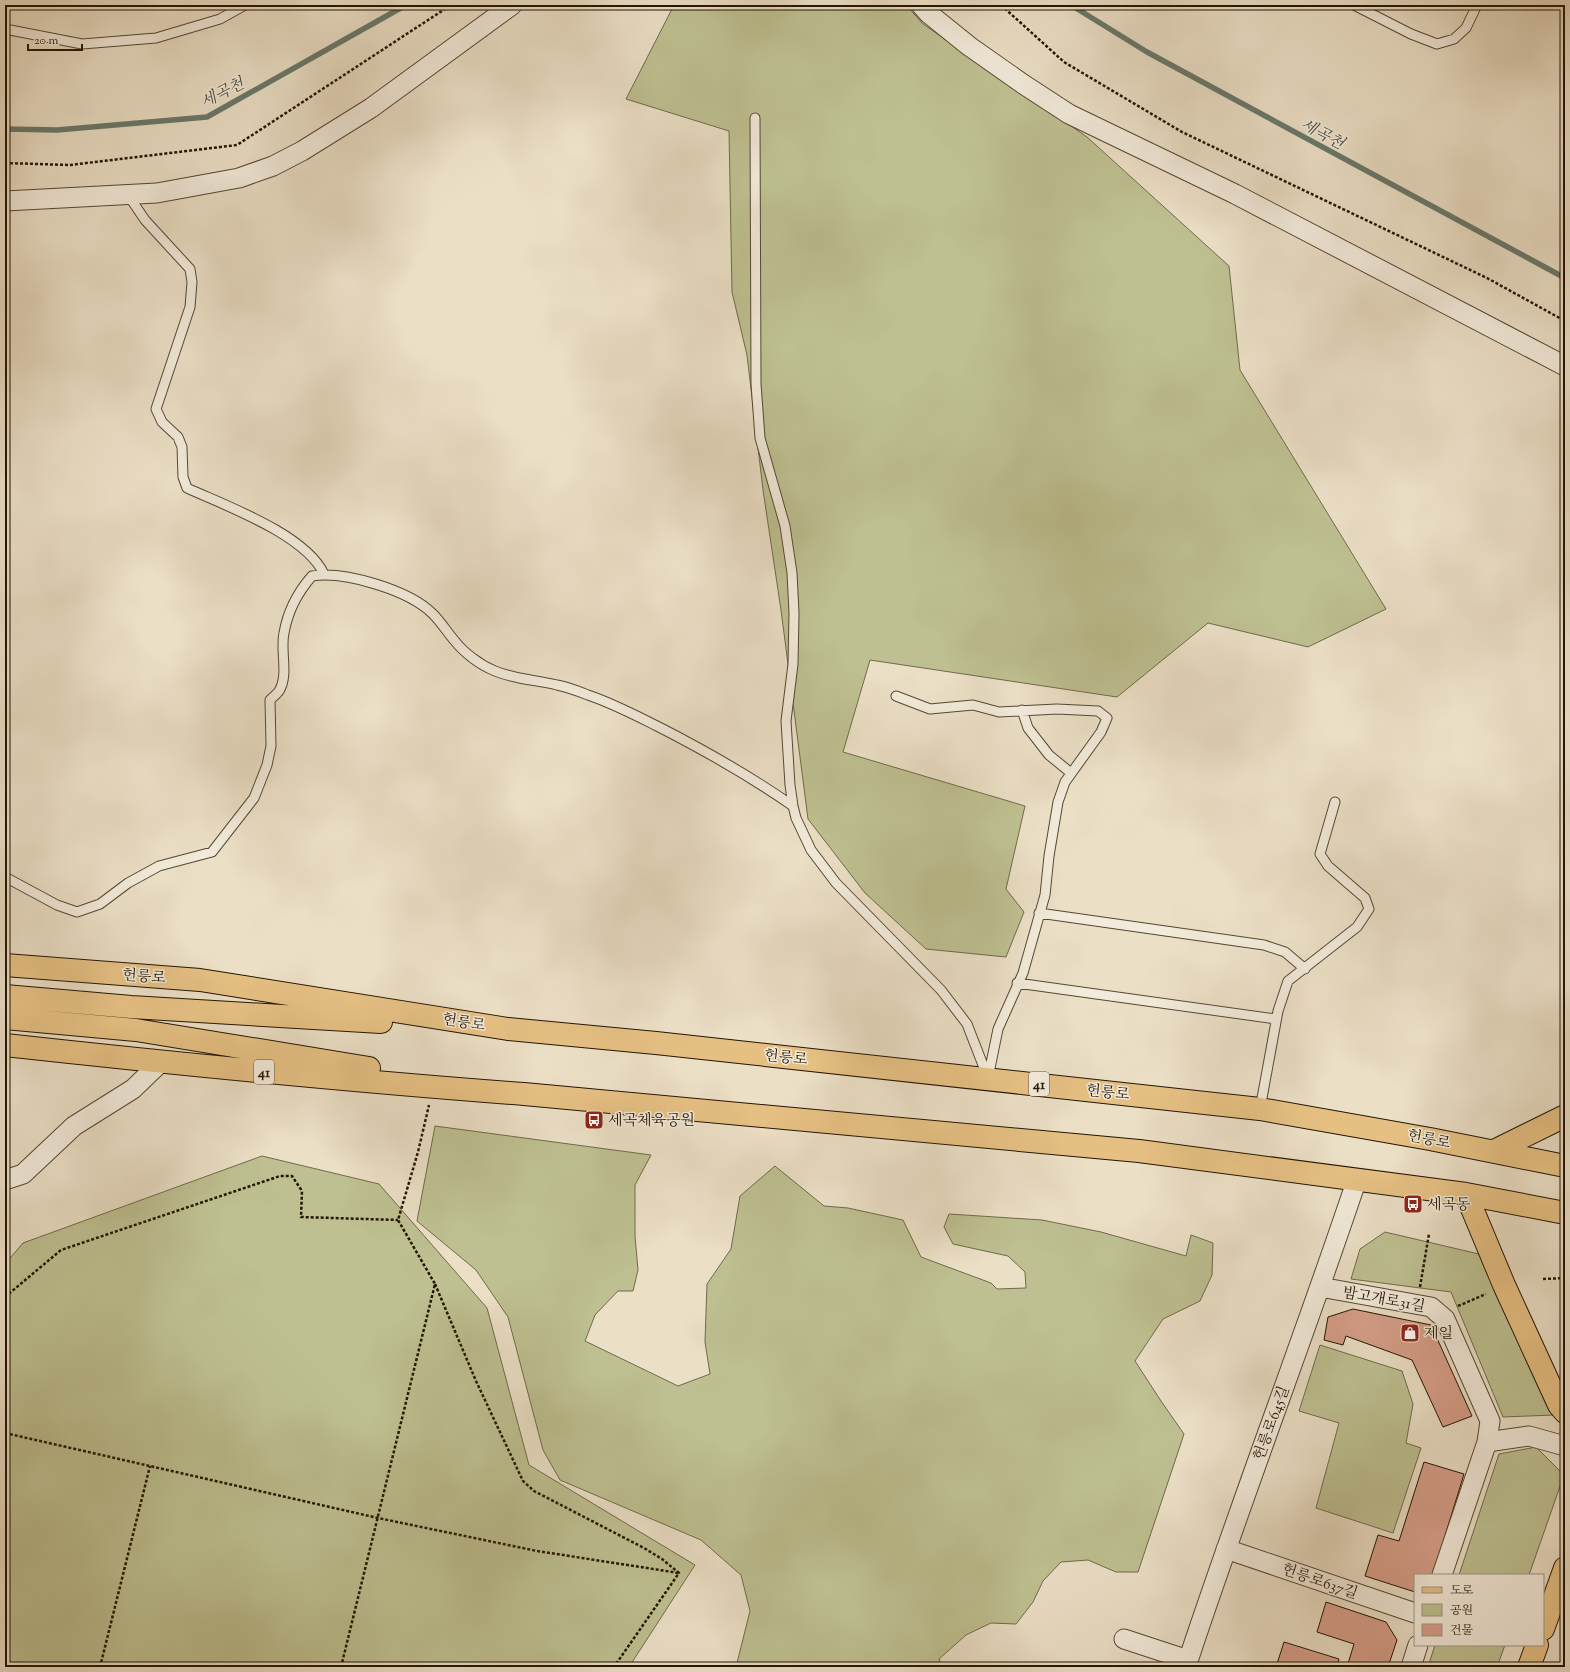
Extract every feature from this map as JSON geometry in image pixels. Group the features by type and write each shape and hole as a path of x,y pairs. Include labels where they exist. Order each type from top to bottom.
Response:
{"main road":[{"name":"헌릉로","path":"5,965 200,980 508,1029 988,1078 1260,1109 1494,1151 1565,1166"},
{"path":"5,996 131,1007 508,1029"},
{"path":"5,1018 136,1030 524,1094"},
{"name":"41","path":"5,1045 161,1062 1139,1151 1466,1194 1565,1213"},
{"path":"1494,1151 1565,1116"},
{"path":"1466,1194 1559,1405 1565,1412"},
{"path":"1544,1626 1565,1568"},
{"path":"1529,1667 1537,1646"}],"street":[{"path":"5,201 158,193 239,178 273,166 302,151 370,108 512,5"},
{"path":"921,5 928,13 970,46 1022,84 1069,114 1139,146 1242,198 1565,366"},
{"path":"5,1180 22,1174 74,1126 133,1089 161,1062"},
{"name":"헌릉로645길","path":"1187,1664 1226,1549 1357,1179"},
{"name":"밤고개로31길","path":"1320,1287 1431,1307 1440,1314 1445,1319 1490,1421 1486,1442"},
{"path":"1442,1574 1486,1442 1529,1436 1565,1446"},
{"name":"헌릉로637길","path":"1226,1549 1414,1613"},
{"path":"1124,1638 1187,1664"},
{"path":"1411,1667 1418,1646"}],"lane":[{"path":"5,29 82,44 156,38 220,19 244,5"},
{"path":"1354,5 1411,34 1438,44 1454,39 1466,28 1477,5"},
{"path":"756,118 756,384 760,438 785,526 792,573 794,613 793,664 786,721 790,785 793,806 796,818 811,850 836,883 941,990 966,1024 988,1078"},
{"path":"128,194 145,220 190,269 192,282 190,308 156,409 162,422 178,437 182,447 182,477 187,488 266,524 294,541 319,564 324,574"},
{"path":"5,877 58,905 77,912 100,904 128,883 159,866 212,852 233,827 254,798 267,765 271,746 270,700 279,691 283,681 283,634 290,610 298,591 312,576 324,574 351,578 386,587 416,601 433,614 455,642 476,660 495,671 558,685 618,706 682,738 733,767 763,785 793,806"},
{"path":"896,696 930,709 946,706 972,705 999,712 1057,709 1098,711 1107,718 1101,732 1065,782 1058,802 1049,856 1045,895 1023,973 1017,983 998,1029 988,1078"},
{"path":"1022,710 1028,728 1044,750 1048,755 1071,773"},
{"path":"1260,1109 1276,1019 1288,981 1357,927 1370,909 1365,898 1328,866 1320,854 1335,802"},
{"path":"1039,913 1264,945 1285,952 1305,969"},
{"path":"1017,983 1276,1019"}],"path":[{"path":"5,163 70,165 237,145 451,5"},
{"path":"1001,5 1064,62 1182,132 1487,278 1565,321"},
{"path":"433,1087 418,1152 398,1220 435,1284 476,1381 523,1481 534,1491 644,1548 662,1559 679,1573"},
{"path":"5,1297 62,1250 280,1176 292,1176 302,1191 301,1217 398,1220"},
{"path":"1417,1305 1430,1237 1429,1234"},
{"path":"1543,1279 1565,1278"},
{"path":"341,1667 435,1284"},
{"path":"1440,1314 1487,1293"},
{"path":"5,1433 378,1518 537,1551 679,1573"},
{"path":"100,1667 150,1466"},
{"path":"614,1667 679,1573"}],"green space":[{"path":"674,5 906,5 923,24 1087,137 1229,266 1240,370 1386,609 1308,647 1208,623 1117,697 870,660 843,752 1025,806 1006,889 1024,912 1006,957 926,949 865,893 808,819 781,610 763,490 747,355 732,292 729,131 626,99"},
{"path":"435,1126 651,1155 635,1185 635,1236 638,1270 633,1291 618,1291 595,1315 585,1341 678,1386 710,1374 705,1342 707,1284 731,1249 740,1196 775,1166 824,1206 848,1208 903,1220 921,1257 991,1283 997,1289 1026,1288 1025,1272 1008,1256 953,1244 944,1227 949,1214 1042,1220 1101,1232 1186,1256 1191,1235 1213,1243 1212,1275 1200,1301 1163,1319 1135,1361 1184,1434 1138,1572 1116,1572 1088,1560 1061,1562 1043,1581 1033,1602 1016,1624 991,1623 966,1635 939,1659 943,1667 736,1667 750,1611 741,1575 701,1540 560,1480 543,1450 508,1317 476,1270 417,1221"},
{"path":"262,1156 379,1184 487,1308 529,1465 695,1565 629,1667 5,1667 5,1264 23,1243"},
{"path":"1385,1232 1479,1254 1554,1415 1503,1417 1451,1292 1351,1279 1360,1249"},
{"path":"1320,1345 1402,1371 1413,1404 1406,1443 1421,1448 1393,1533 1316,1508 1339,1423 1299,1411"},
{"path":"1536,1447 1564,1475 1529,1574 1459,1574 1499,1454"},
{"path":"1435,1646 1505,1646 1497,1667 1428,1667"}],"building":[{"path":"1353,1309 1431,1325 1472,1416 1443,1427 1412,1360 1346,1336 1343,1345 1324,1340 1328,1317"},
{"path":"1424,1462 1464,1474 1433,1574 1414,1574 1414,1592 1365,1576 1378,1535 1399,1541"},
{"path":"1326,1602 1386,1622 1397,1640 1388,1667 1347,1667 1354,1644 1317,1632"},
{"path":"1284,1642 1339,1659 1337,1667 1276,1667"}],"waterway":[{"name":"세곡천","path":"5,129 57,130 207,117 406,5"},
{"name":"세곡천","path":"1071,5 1147,52 1565,278"}],"place":[{"name":"세곡체육공원","path":"594,1120"},
{"name":"세곡동","path":"1413,1204"},
{"name":"제일","path":"1410,1333"}]}
